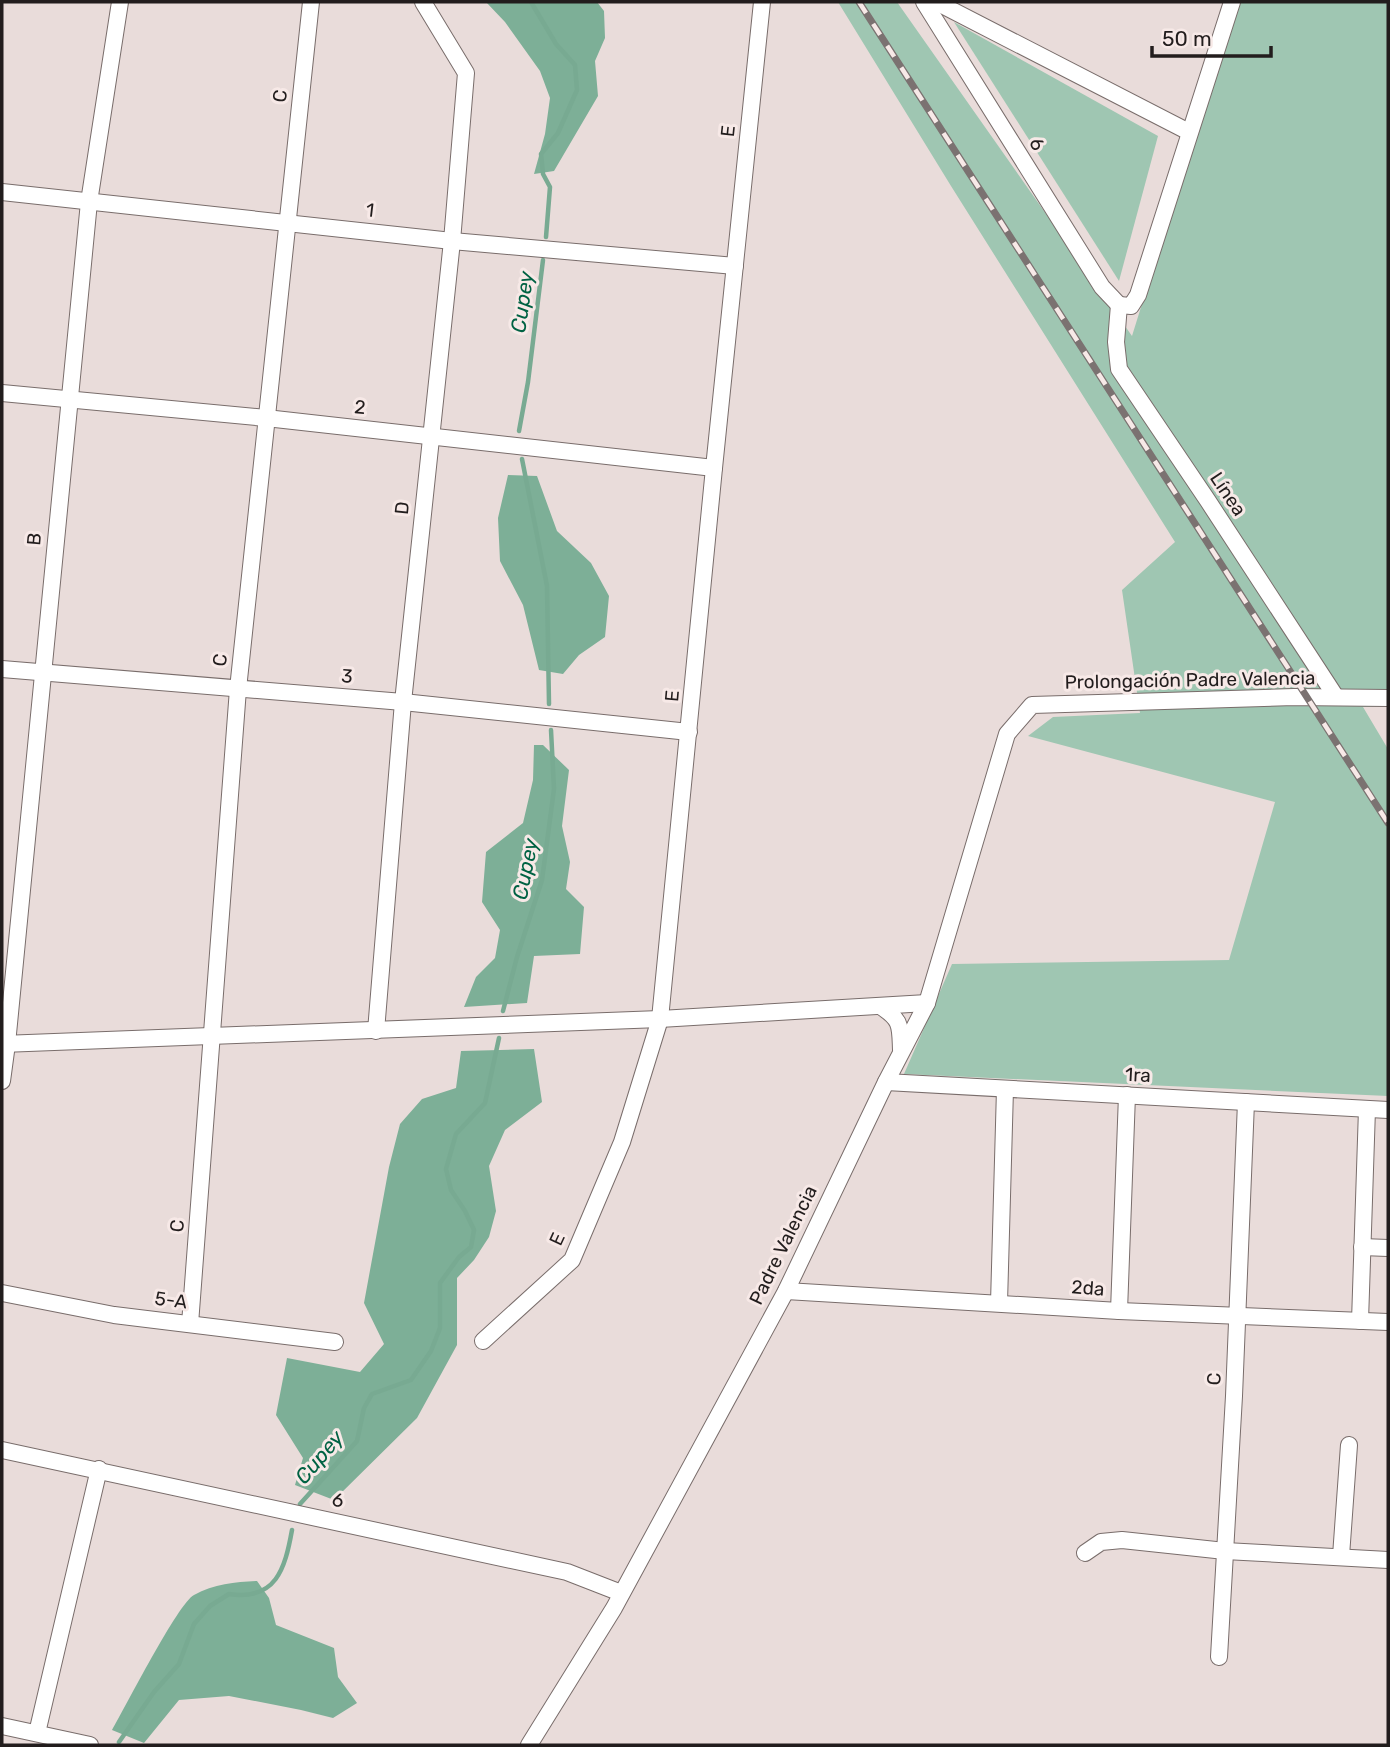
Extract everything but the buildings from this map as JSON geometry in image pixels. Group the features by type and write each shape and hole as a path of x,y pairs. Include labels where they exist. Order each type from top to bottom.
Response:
{"street":[{"name":"B","path":"2,1081 89,202 120,2"},
{"name":"C","path":"190,1324 238,689 311,2"},
{"name":"D","path":"376,1031 403,702 452,241 466,74 423,2"},
{"name":"E","path":"483,1341 572,1259 622,1142 660,1019 762,2"},
{"name":"6","path":"924,2 1102,287 1119,305"},
{"path":"936,2 1189,132"},
{"path":"1119,305 1131,306 1138,295 1232,2"},
{"name":"1","path":"2,192 452,241 734,266"},
{"name":"Línea","path":"1119,305 1116,342 1119,369 1336,697"},
{"name":"2","path":"2,393 266,418 714,468"},
{"name":"3","path":"2,669 403,702 689,732"},
{"name":"Prolongación Padre Valencia","path":"1007,734 1032,705 1388,698"},
{"name":"Padre Valencia","path":"529,1745 621,1593 786,1291 927,1003 1007,734"},
{"path":"4,1044 660,1019 927,1003"},
{"path":"880,1006 894,1015 899,1023 901,1052"},
{"name":"1ra","path":"886,1082 1388,1110"},
{"path":"999,1303 1004,1089"},
{"path":"1119,1311 1127,1095"},
{"name":"C","path":"1219,1657 1246,1102"},
{"path":"1360,1321 1367,1109"},
{"path":"1362,1247 1388,1248"},
{"name":"2da","path":"786,1291 1119,1311 1388,1322"},
{"name":"5-A","path":"2,1293 114,1315 335,1342"},
{"path":"1341,1556 1349,1445"},
{"name":"6","path":"2,1450 567,1572 621,1593"},
{"path":"37,1733 99,1469"},
{"path":"1085,1553 1107,1540 1225,1551 1388,1560"},
{"path":"2,1726 90,1745"}],"green space":[{"path":"486,2 597,2 604,11 605,38 595,61 598,96 554,171 534,174 545,134 550,98 540,71 505,22"},
{"path":"838,2 897,2 1132,336 1236,2 1388,2 1388,706 1363,707 1388,749 1388,1096 904,1074 952,964 1229,960 1275,802 1028,736 1053,717 1140,713 1122,590 1175,542"},
{"path":"954,22 1158,136 1119,281"},
{"path":"508,475 537,476 557,531 591,563 609,596 605,637 579,655 563,674 539,670 523,605 500,561 498,518"},
{"path":"534,745 543,745 569,770 562,826 570,862 566,889 584,907 580,954 534,956 527,1003 464,1007 476,977 495,958 500,930 482,902 486,852 523,823 533,780"},
{"path":"534,1049 542,1102 505,1130 489,1166 496,1211 489,1237 474,1260 457,1278 457,1345 417,1418 334,1500 295,1485 303,1458 276,1415 287,1358 360,1372 384,1344 364,1303 389,1167 400,1124 422,1099 456,1088 461,1051"},
{"path":"257,1581 269,1598 276,1625 334,1648 338,1677 357,1703 333,1718 229,1696 179,1700 144,1743 112,1730 164,1635 186,1602 209,1588"}],"waterway":[{"name":"Cupey","path":"531,2 556,44 575,65 577,90 558,133 541,154 543,174 550,187 546,237"},
{"name":"Cupey","path":"519,431 528,382 543,260"},
{"name":"Cupey","path":"522,459 547,586 549,704"},
{"name":"Cupey","path":"503,1011 542,880 554,789 551,730"},
{"name":"Cupey","path":"300,1504 357,1441 364,1408 372,1394 411,1380 431,1351 440,1328 440,1283 459,1257 471,1247 474,1230 451,1190 446,1169 456,1134 485,1103 499,1038"},
{"name":"Cupey","path":"119,1742 154,1692 179,1664 194,1624 210,1606 229,1594 258,1592 276,1579 286,1557 292,1530"}],"railway":[{"path":"859,2 1388,823"}]}
